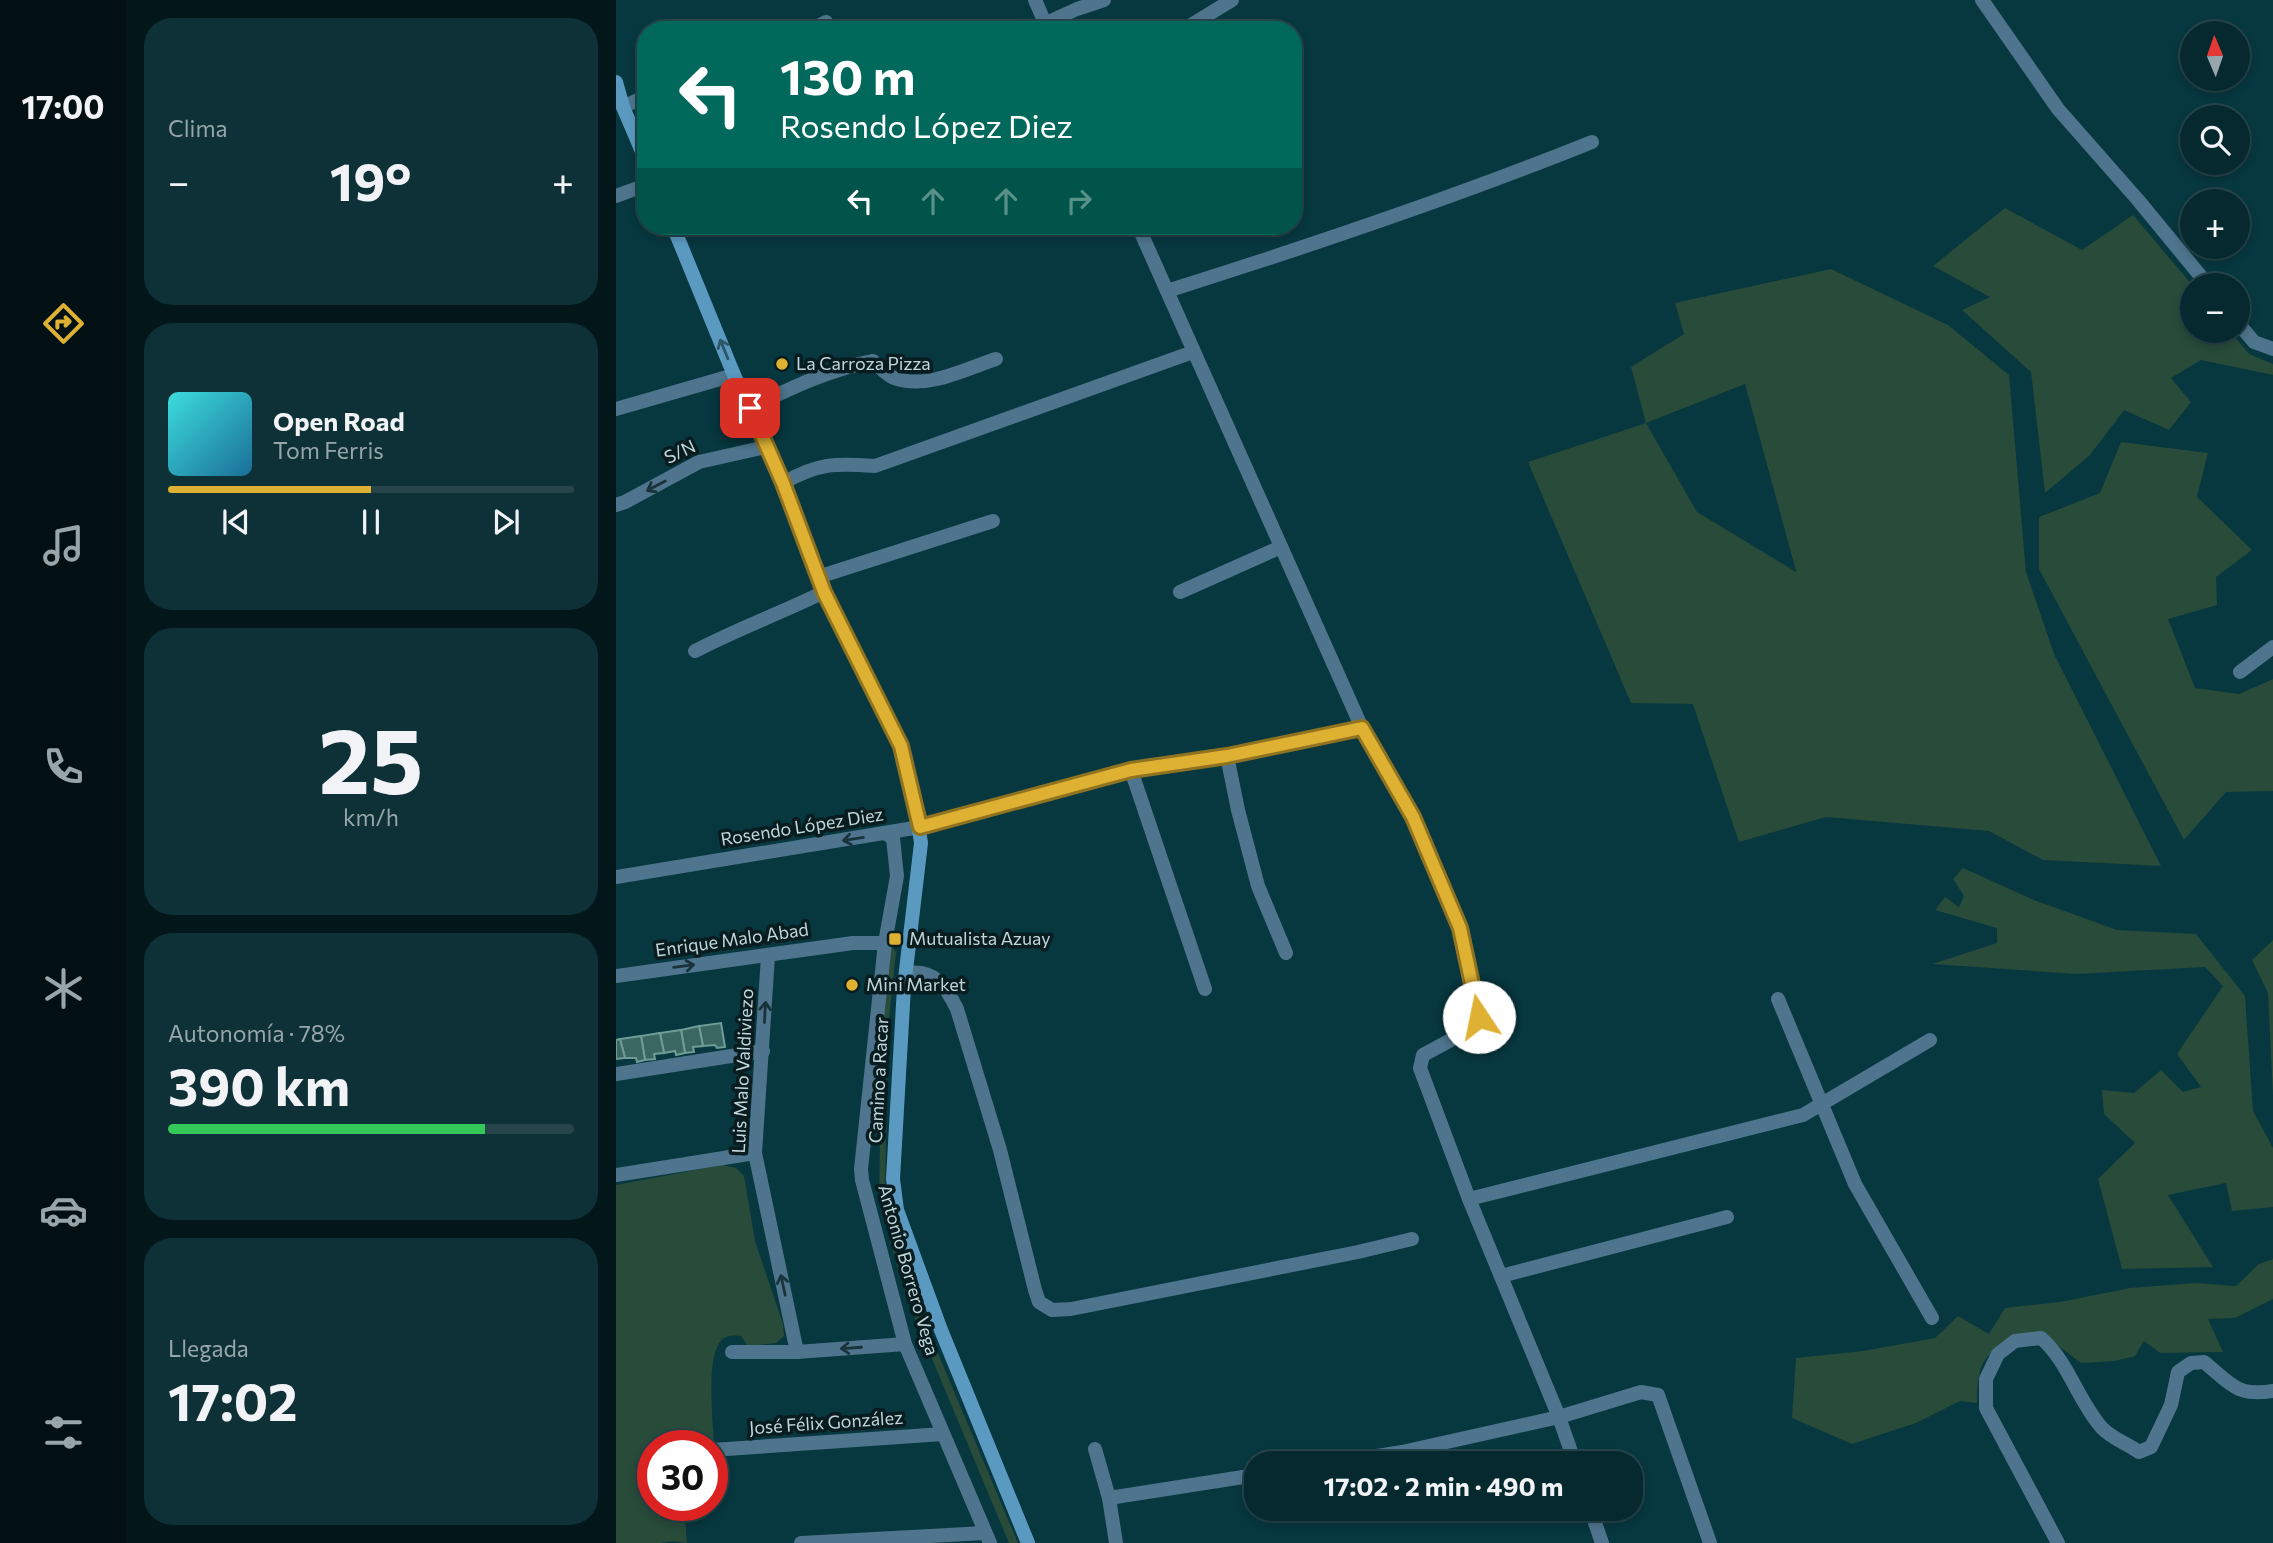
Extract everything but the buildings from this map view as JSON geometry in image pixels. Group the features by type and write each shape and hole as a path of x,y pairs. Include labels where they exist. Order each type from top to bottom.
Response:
{"street":[{"path":"1035,0 1044,21"},
{"path":"1056,21 1077,9 1104,0"},
{"path":"1198,21 1232,0"},
{"path":"1982,0 2058,109 2198,273"},
{"path":"616,82 637,140"},
{"path":"623,107 637,100"},
{"path":"1167,292 1303,249 1592,142"},
{"path":"616,195 637,188"},
{"name":"Camino a Racar","path":"677,235 734,375 783,483 824,592 901,746 920,827 921,843 906,973 893,1180 897,1210 941,1330 1028,1543"},
{"path":"1142,235 1362,728 1413,817 1460,928 1479,1017 1477,1026 1423,1055 1420,1068 1469,1199 1571,1451"},
{"path":"2250,337 2254,342 2273,349"},
{"path":"783,483 802,472 838,463 875,466 1193,352"},
{"path":"750,408 852,365 873,361 892,378 911,382 929,381 996,359"},
{"path":"616,409 734,375"},
{"name":"S/N","path":"616,505 699,463 765,447"},
{"path":"818,577 993,521"},
{"path":"1180,592 1281,547"},
{"path":"695,651 824,592"},
{"path":"2240,673 2273,647"},
{"name":"Rosendo López Diez","path":"616,877 920,827 1131,770 1227,756 1362,728"},
{"path":"1227,756 1258,886 1286,953"},
{"path":"1131,770 1205,989"},
{"name":"Antonio Borrero Vega","path":"886,833 893,838 897,876 885,947 862,1180 905,1343 988,1538"},
{"name":"Enrique Malo Abad","path":"616,976 853,943 885,947"},
{"name":"Luis Malo Valdiviezo","path":"768,956 755,1153 797,1352"},
{"path":"906,973 916,971 930,974 949,993 957,1009 1000,1150 1035,1290 1039,1302 1052,1310 1071,1309 1412,1239"},
{"path":"1777,999 1855,1184 1932,1318"},
{"path":"1469,1199 1803,1115 1930,1040"},
{"path":"616,1074 763,1051"},
{"path":"616,1175 755,1153"},
{"path":"1501,1276 1727,1217"},
{"path":"2058,1543 1986,1408 1986,1379 1998,1354 2015,1340 2041,1338 2054,1349 2076,1390 2104,1430 2139,1451 2151,1447 2171,1405 2178,1372 2191,1363 2204,1362 2234,1388 2257,1394 2273,1391"},
{"path":"732,1352 797,1352 905,1343"},
{"path":"1406,1451 1559,1417 1641,1392 1658,1395 1710,1543"},
{"name":"José Félix González","path":"728,1449 943,1434"},
{"path":"1095,1449 1109,1498 1116,1543"},
{"path":"1109,1498 1244,1477"},
{"path":"1594,1521 1602,1543"},
{"path":"801,1543 988,1538"}],"green space":[{"path":"2005,208 2082,250 2133,215 2182,273 2180,343 2240,343 2249,354 2273,364 2273,375 2201,360 2171,378 2191,402 2169,430 2124,410 2090,455 2045,493 2031,372 1962,310 1990,297 1933,266"},
{"path":"1831,269 1948,325 2009,375 2026,572 2054,654 2161,866 2043,860 1989,831 1826,817 1739,842 1693,704 1631,703 1528,462 1646,423 1631,367 1684,334 1675,303","holes":["1745,384 1796,571 1796,572 1697,512 1646,423"]},
{"path":"2121,442 2208,453 2197,497 2252,550 2216,577 2217,605 2168,619 2195,688 2239,694 2273,679 2273,791 2226,792 2184,840 2039,569 2039,517 2100,493"},
{"path":"1963,868 2034,900 2117,930 2196,934 2245,996 2253,1111 2273,1148 2273,1207 2232,1211 2226,1183 2168,1195 2213,1267 2122,1269 2098,1179 2135,1143 2104,1114 2102,1090 2134,1093 2161,1070 2183,1092 2201,1087 2177,1054 2223,986 2205,967 2076,974 1932,964 1997,943 1997,928 1935,910 1945,897 1959,907 1964,896 1953,879"},
{"path":"2273,940 2273,1096 2268,993 2252,960"},
{"path":"889,942 896,952 888,1028 885,1196 915,1299 1018,1543 1009,1543 908,1301 879,1196 882,1033"},
{"path":"722,1165 736,1168 744,1176 755,1241 783,1324 784,1336 776,1343 748,1346 741,1336 727,1337 720,1342 713,1362 713,1430 637,1430 637,1521 685,1521 687,1543 616,1543 616,1185"},
{"path":"2273,1259 2273,1299 2235,1318 2208,1319 2223,1352 2160,1353 2144,1341 2135,1356 2115,1361 2081,1363 2057,1345 2012,1338 1993,1351 1983,1364 1978,1380 1977,1403 1960,1401 1916,1423 1852,1444 1792,1418 1796,1358 1863,1351 1935,1338 1958,1316 1989,1334 2005,1308 2060,1302 2130,1288 2195,1283 2236,1286 2259,1264"}],"place":[{"name":"La Carroza Pizza","path":"782,364"},
{"name":"Mutualista Azuay","path":"895,939"},
{"name":"Mini Market","path":"852,985"}],"route":[{"path":"750,408 783,483 824,592 901,746 920,827 1131,770 1227,756 1362,728 1413,817 1460,928 1479,1017"}]}
